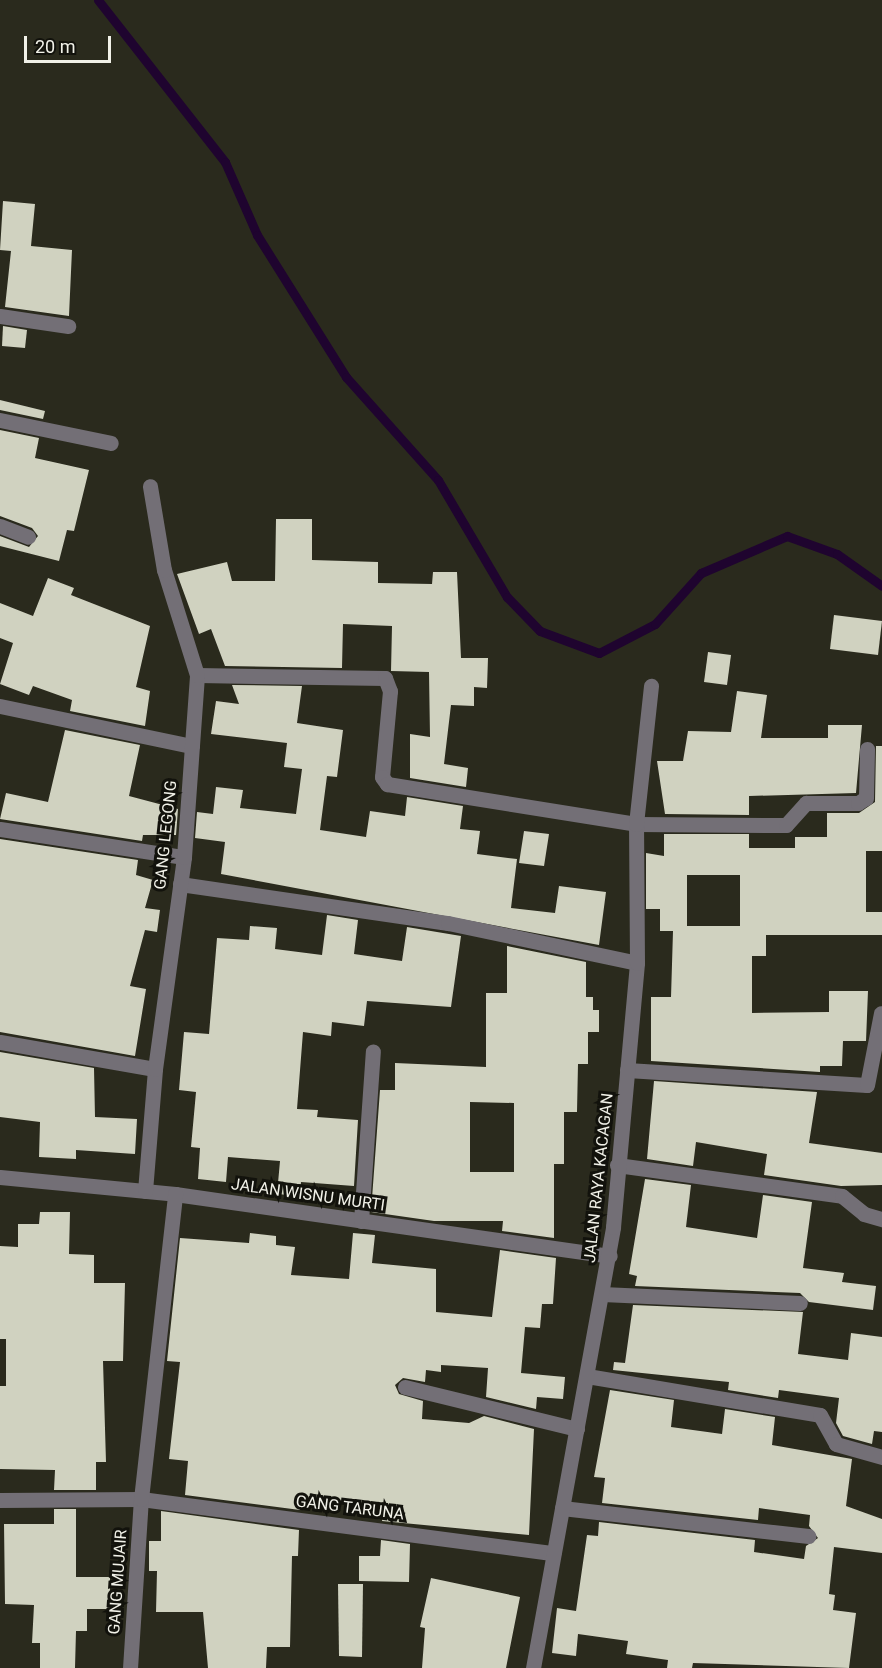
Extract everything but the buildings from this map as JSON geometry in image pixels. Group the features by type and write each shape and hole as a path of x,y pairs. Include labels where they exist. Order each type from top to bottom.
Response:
{"street":[{"path":"0,316 68,326"},
{"path":"0,420 111,442"},
{"name":"GANG LEGONG","path":"144,1191 155,1069 184,857 197,675 164,570 150,486"},
{"path":"0,526 28,537"},
{"path":"197,675 385,678 390,691 382,777 387,784 636,824 786,825 806,803 858,803 866,798 867,749"},
{"name":"JALAN RAYA KACAGAN","path":"533,1668 610,1256 637,963 636,824 651,686"},
{"path":"0,706 192,746"},
{"path":"0,829 184,857"},
{"path":"180,884 448,923 637,963"},
{"path":"627,1070 867,1085 881,1013"},
{"path":"0,1042 155,1069"},
{"path":"361,1221 373,1052"},
{"path":"617,1165 842,1197 864,1214 882,1219"},
{"name":"JALAN WISNU MURTI","path":"0,1177 175,1194 610,1256"},
{"name":"GANG MUJAIR","path":"130,1668 141,1499 175,1194"},
{"path":"602,1294 800,1303"},
{"path":"587,1376 820,1415 836,1444 882,1457"},
{"path":"405,1387 577,1429"},
{"name":"GANG TARUNA","path":"0,1500 141,1499 554,1552"},
{"path":"562,1508 808,1536"}],"waterway":[{"path":"98,0 225,162 257,235 346,377 438,480 507,597 540,631 599,653 655,624 701,573 787,536 837,554 882,586"}]}
